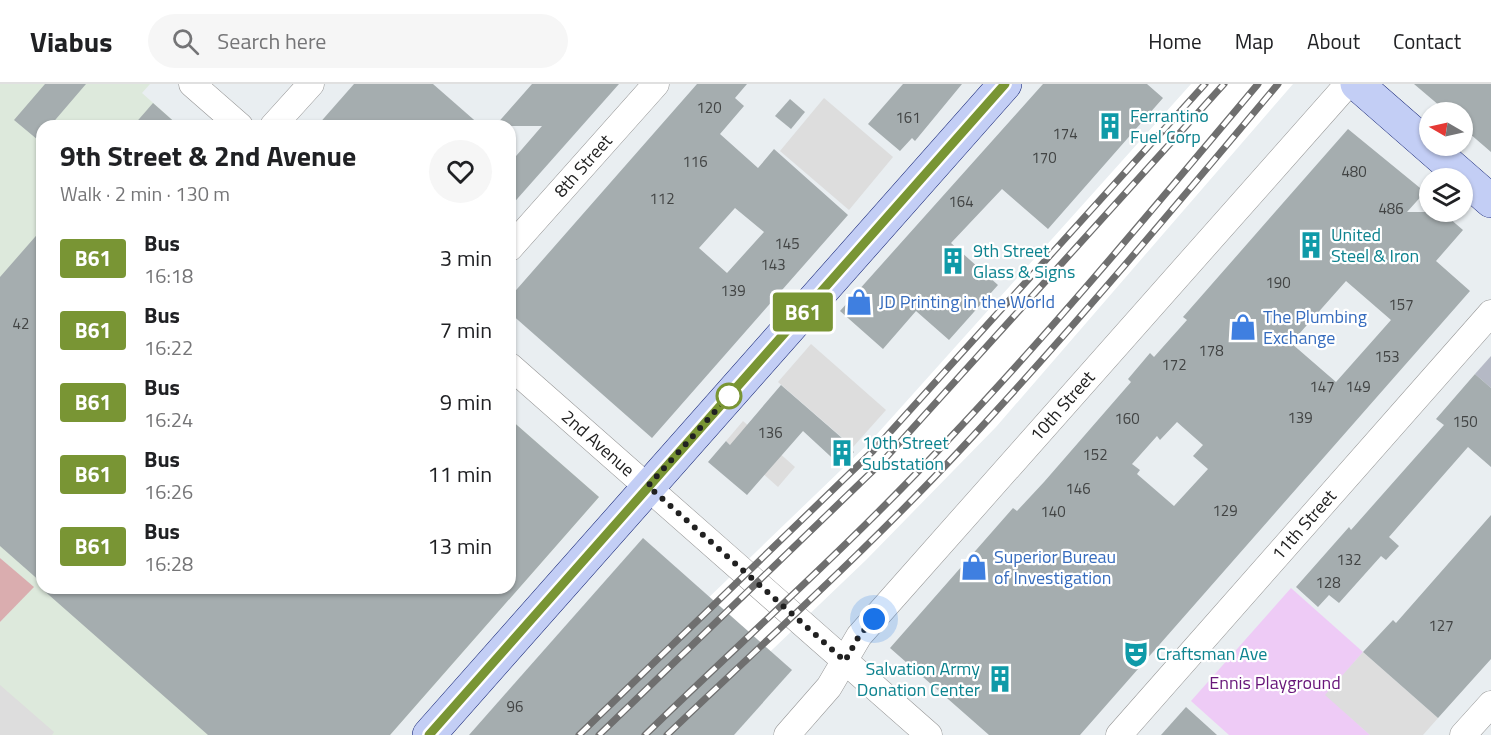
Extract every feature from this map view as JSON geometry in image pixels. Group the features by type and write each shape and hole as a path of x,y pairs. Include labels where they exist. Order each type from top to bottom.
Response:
{"main road":[{"path":"429,735 1005,84"},
{"path":"1357,84 1491,201"}],"street":[{"path":"192,84 233,120"},
{"path":"278,120 310,84"},
{"name":"8th Street","path":"516,241 656,84"},
{"name":"10th Street","path":"787,735 829,687 859,636 1348,84"},
{"name":"11th Street","path":"1119,735 1491,313"},
{"name":"2nd Avenue","path":"516,371 929,735"},
{"path":"1463,735 1491,704"}],"shaded area":[{"path":"0,84 150,84 142,93 172,120 36,120 36,594 514,594 390,735 0,735 0,622 33,587 0,558"},
{"path":"824,98 893,157 849,210 780,151"},
{"path":"811,344 886,410 853,447 778,382"},
{"path":"1491,356 1491,388 1475,374"},
{"path":"743,421 795,467 778,487 726,441"},
{"path":"516,424 599,497 516,592"},
{"path":"0,558 34,587 0,622"},
{"path":"1363,652 1438,718 1423,735 1370,735 1325,695"},
{"path":"0,685 54,732 52,735 0,735"}],"green space":[{"name":"Ennis Playground","path":"1291,588 1363,652 1326,695 1370,735 1229,735 1191,701"}],"pier":[{"path":"1191,84 1293,84 996,427 866,560 683,735 566,735 869,443"}],"building":[{"path":"45,84 86,84 55,120 36,120 36,138 14,120"},
{"path":"354,84 433,84 474,120 322,120"},
{"path":"532,84 619,84 516,200 516,156 542,126 516,126 516,120 500,120"},
{"path":"697,84 747,84 735,98 744,106 720,134 758,168 774,149 848,215 652,438 516,318 516,290","holes":["735,208 764,232 727,273 699,248"]},
{"path":"903,84 962,84 915,141 912,138 900,151 868,124"},
{"path":"1043,84 1147,84 1163,98 1048,229 1002,189 951,243 998,285 949,340 916,311 883,349 840,311"},
{"path":"1414,84 1491,84 1491,152 1473,136 1473,102 1435,102"},
{"path":"790,99 805,112 791,129 775,116"},
{"path":"153,103 172,120 138,120"},
{"path":"1348,129 1419,187 1419,199 1407,212 1419,212 1419,222 1454,222 1463,230 1436,261 1470,291 1080,735 989,735 890,648 1013,508 1017,511 1044,482 1131,382 1128,379 1150,353 1154,357 1187,320 1183,317","holes":["1346,281 1391,320 1336,382 1291,343","1177,422 1203,445 1193,456 1208,469 1174,506 1137,474 1140,470 1132,464 1157,436 1160,440"]},
{"path":"36,236 36,578 0,546 0,277"},
{"path":"1475,374 1491,388 1491,467 1468,447 1389,537 1399,546 1386,560 1381,556 1339,603 1329,595 1318,607 1296,587 1349,527 1351,530 1444,425 1436,419"},
{"path":"781,385 842,438 841,440 854,452 842,467 803,431 747,495 708,462 726,441 730,445"},
{"path":"516,424 599,497 516,592"},
{"path":"1491,515 1491,659 1438,718 1363,652 1393,620 1396,623"},
{"path":"643,538 792,670 734,735 469,735"},
{"path":"48,594 514,594 390,735 208,735"},
{"path":"1186,707 1217,735 1161,735"}],"railway":[{"path":"579,735 873,451 1205,84"},
{"path":"599,735 883,461 1224,84"},
{"path":"645,735 837,553 948,440 1067,309 1258,84"},
{"path":"667,735 852,559 960,450 1082,315 1278,84"}],"bus line":[{"name":"B61","path":"429,735 560,584 1005,84"}],"place":[{"name":"Ferrantino Fuel Corp","path":"1110,126"},
{"name":"United Steel & Iron","path":"1311,245"},
{"name":"9th Street Glass & Signs","path":"953,261"},
{"name":"JD Printing in the World","path":"859,302"},
{"name":"The Plumbing Exchange","path":"1243,327"},
{"name":"10th Street Substation","path":"842,453"},
{"name":"Superior Bureau of Investigation","path":"974,567"},
{"name":"Craftsman Ave","path":"1136,654"},
{"name":"Salvation Army Donation Center","path":"1000,679"}],"route":[{"path":"729,396 648,486 845,661 859,636 874,619"}]}
